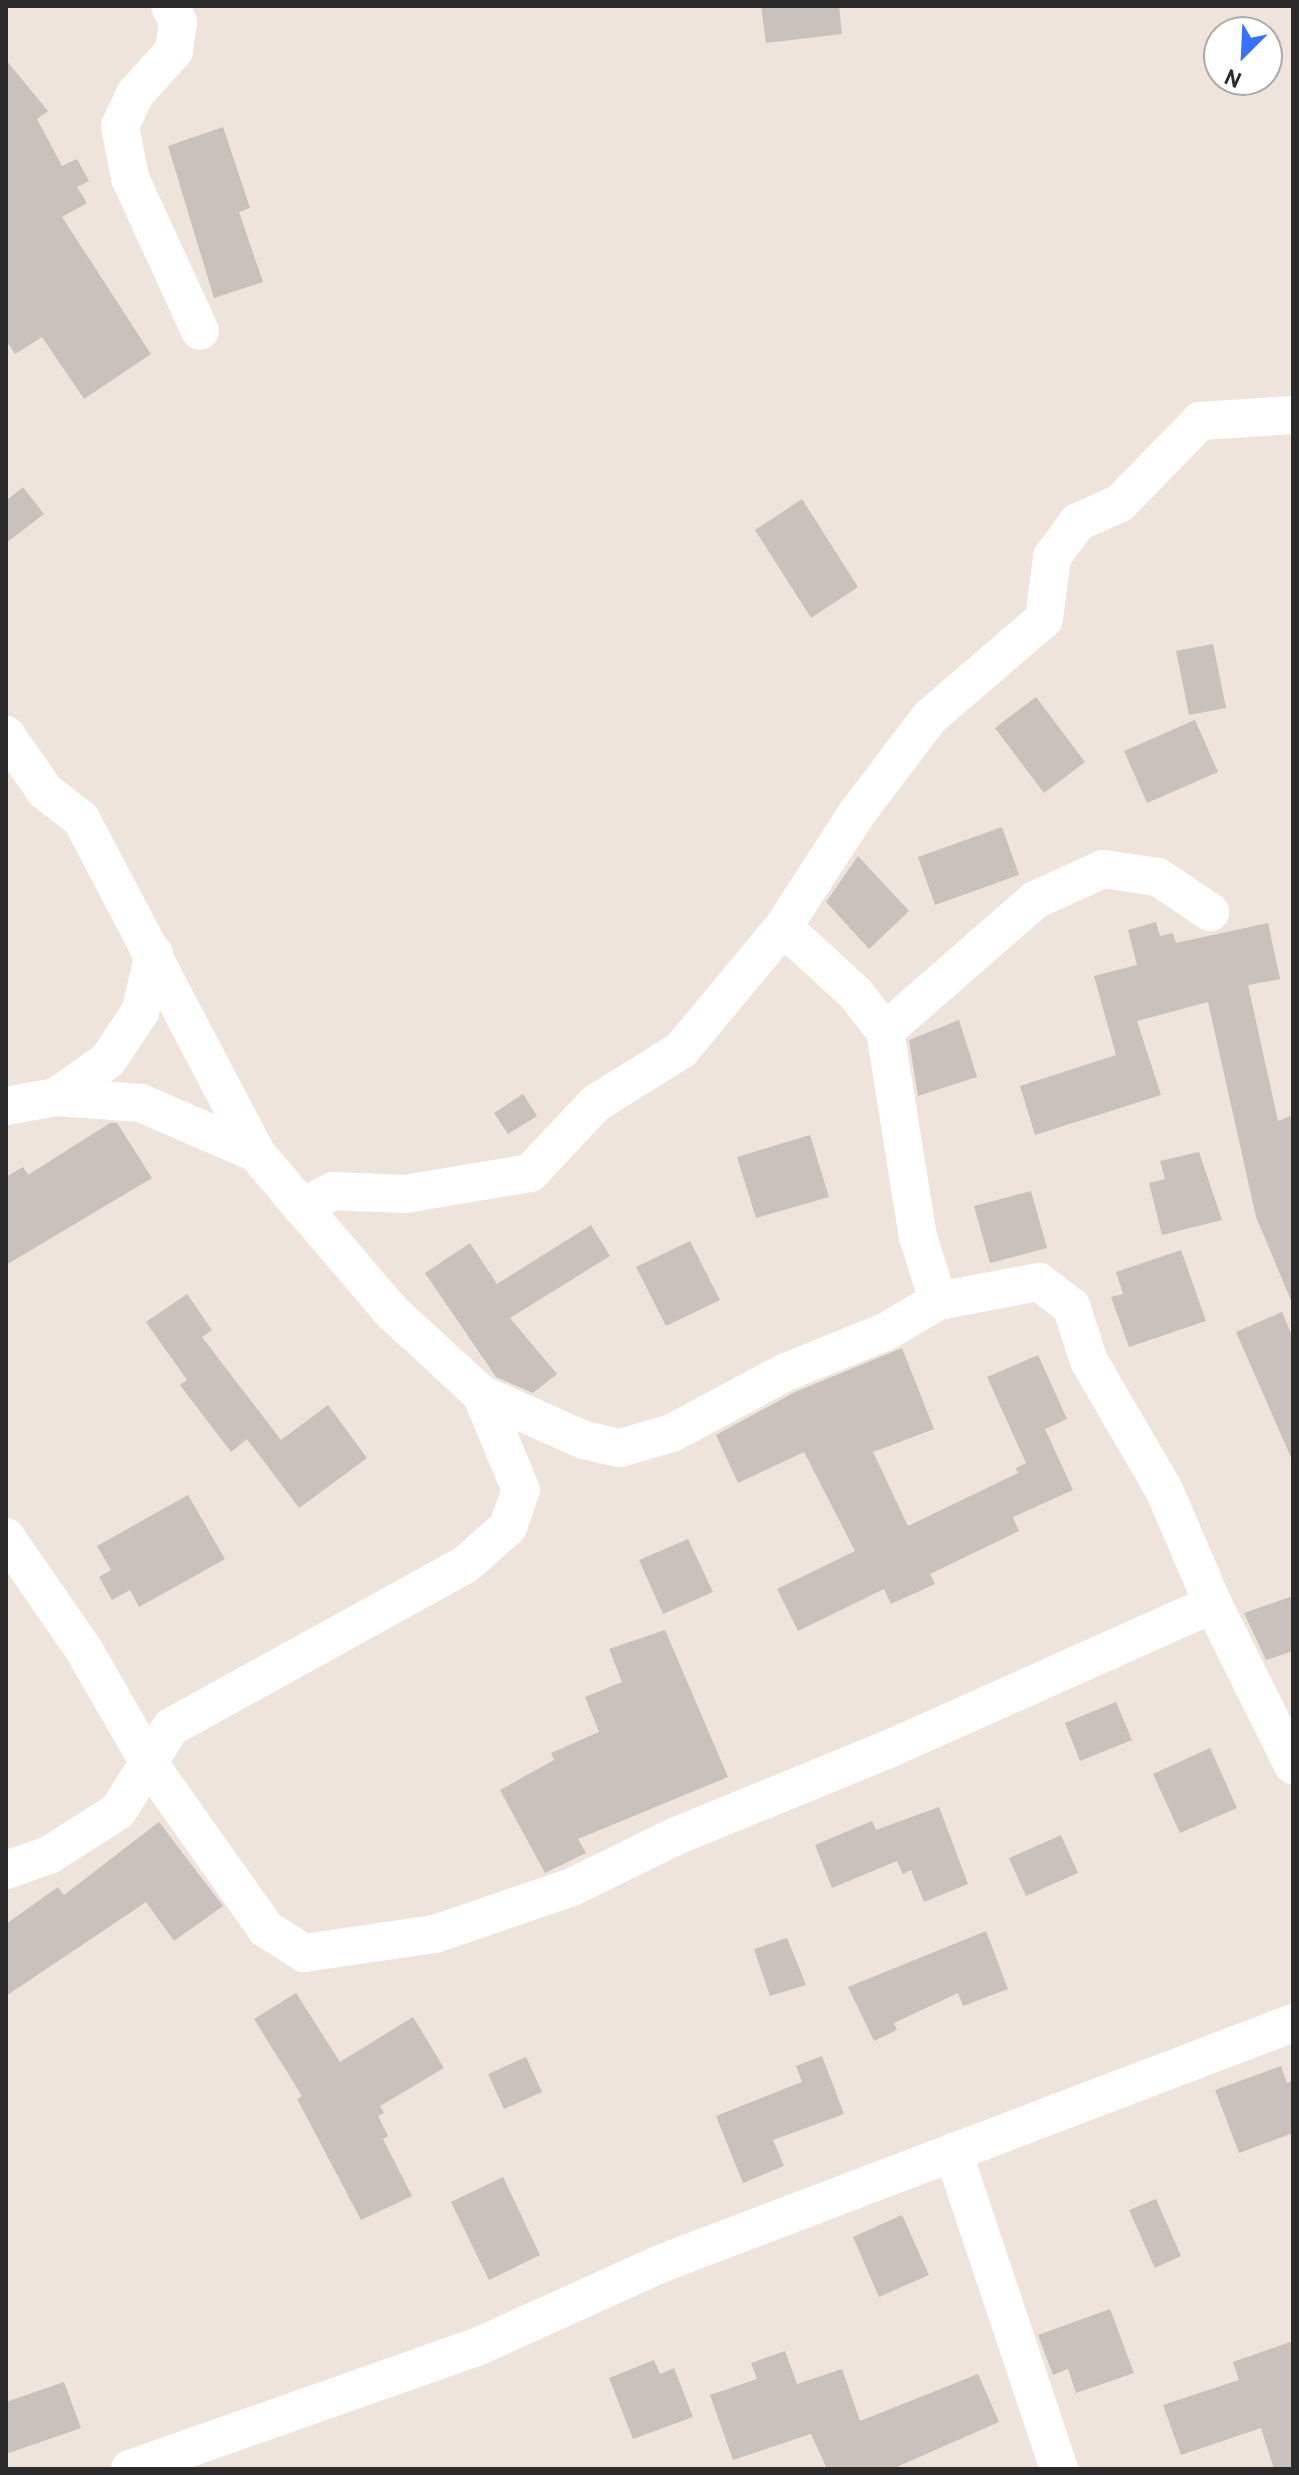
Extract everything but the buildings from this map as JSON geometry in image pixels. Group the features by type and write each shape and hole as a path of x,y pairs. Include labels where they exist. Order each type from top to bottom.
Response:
{"street":[{"path":"170,6 178,22 174,51 135,94 120,126 130,178 200,331"},
{"path":"302,1208 333,1191 405,1194 530,1173 596,1103 681,1050 783,927 857,813 930,717 1044,619 1052,557 1078,522 1120,503 1200,421 1293,415"},
{"path":"6,735 45,791 81,819 154,954 182,1020 256,1153 392,1312 481,1394 584,1440 620,1448 672,1433 786,1372 885,1332 938,1301 1039,1282 1071,1306 1089,1361 1164,1490 1213,1604 1293,1765"},
{"path":"885,1031 1035,900 1103,869 1158,877 1210,912"},
{"path":"783,927 855,993 885,1031 915,1223 938,1301"},
{"path":"56,1097 108,1060 140,1012 154,954"},
{"path":"6,1106 56,1097 141,1103 256,1153"},
{"path":"6,1870 49,1855 118,1811 150,1765 171,1727 465,1565 508,1527 521,1490 481,1394"},
{"path":"6,1537 84,1650 150,1765 266,1929 304,1953 435,1934 572,1887 674,1837 891,1748 1213,1604"},
{"path":"130,2469 477,2347 660,2264 1293,2023"},
{"path":"953,2152 1059,2469"}]}
